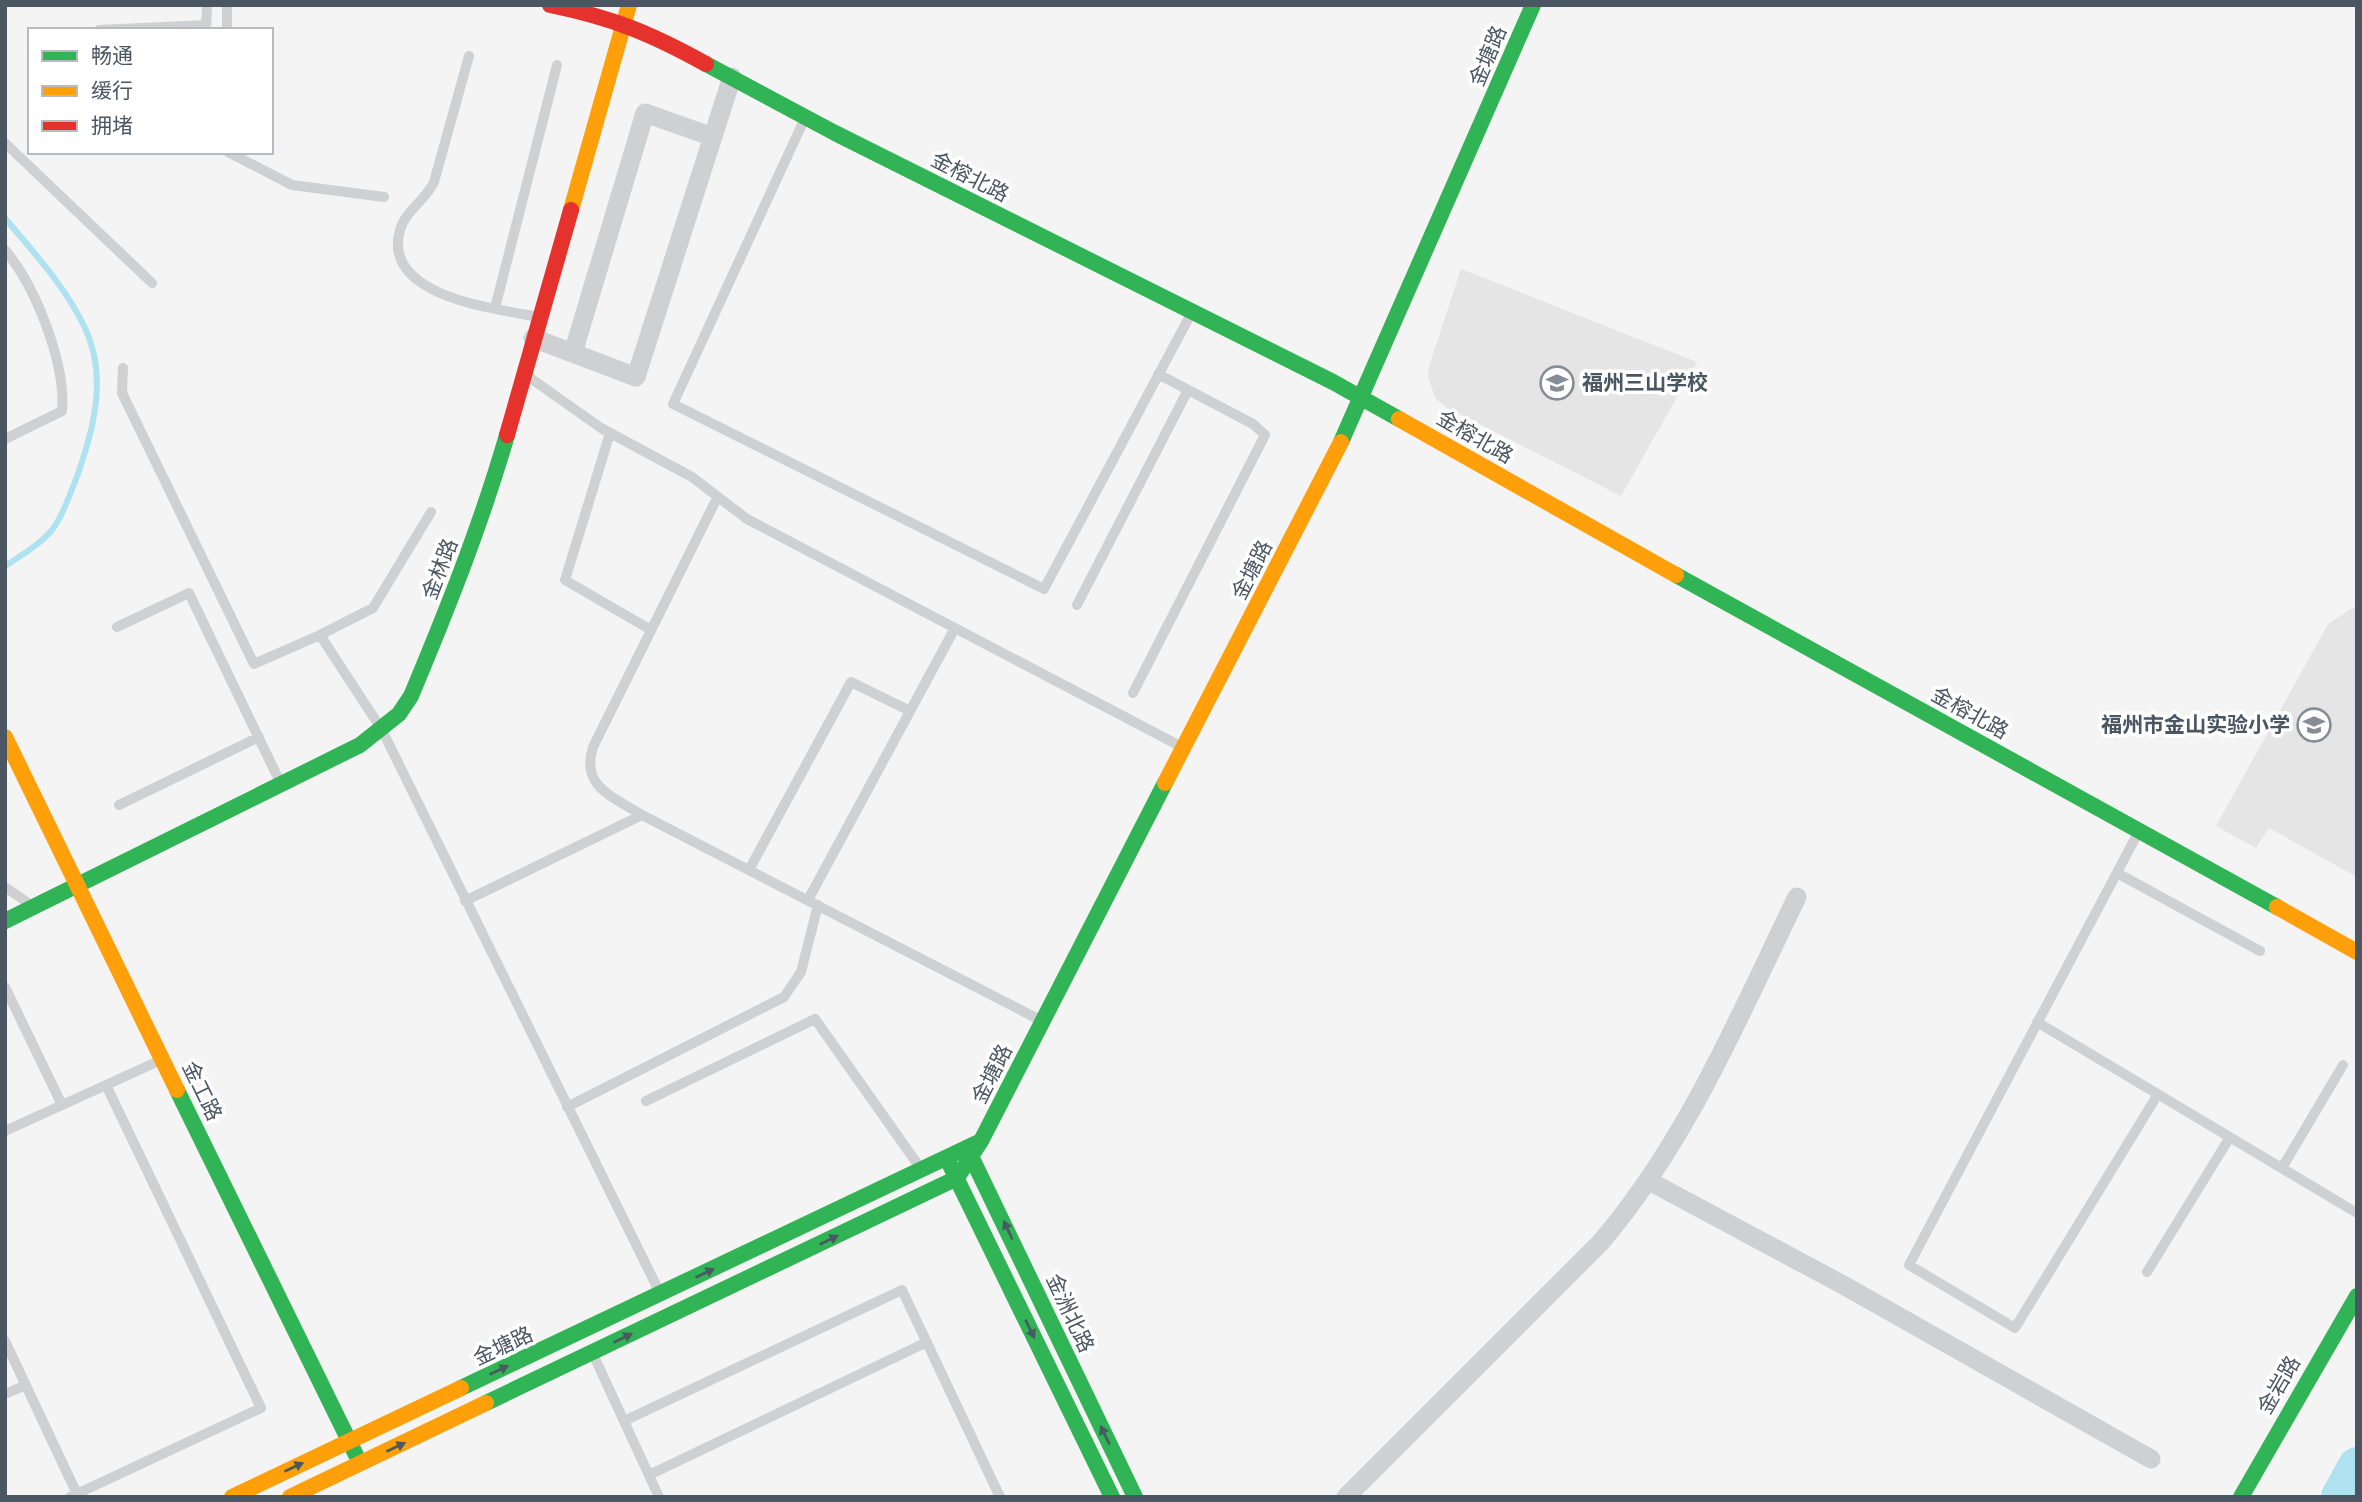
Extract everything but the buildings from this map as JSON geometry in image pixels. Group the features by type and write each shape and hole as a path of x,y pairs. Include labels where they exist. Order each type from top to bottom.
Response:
{"street":[{"name":"金榕北路","path":"550,5 624,23 805,117 1363,397 1840,668 2357,952"},
{"name":"金林路","path":"5,922 282,785 382,730 399,714 411,696 461,576 488,501 629,5"},
{"name":"金塘路","path":"957,1178 1042,1021 1363,397 1533,5"},
{"path":"533,338 636,377 732,77"},
{"path":"573,353 645,113 713,137"},
{"name":"金工路","path":"5,737 360,1464"},
{"path":"1346,1497 1601,1242 1649,1181 1698,1100 1797,897"},
{"name":"金塘路","path":"232,1497 973,1148"},
{"name":"金洲北路","path":"973,1148 1135,1497"},
{"name":"金洲北路","path":"947,1158 1112,1497"},
{"path":"290,1497 957,1178"},
{"path":"1649,1181 1844,1286 2151,1459"},
{"name":"金岩路","path":"2241,1497 2357,1296"}],"lane":[{"path":"170,28 206,27 206,5"},
{"path":"227,5 227,28"},
{"path":"469,56 434,182 428,195 402,224 399,243 407,267 424,284 443,295 539,317"},
{"path":"495,308 557,65"},
{"path":"805,117 673,404 1044,589 1192,312"},
{"path":"5,143 152,283"},
{"path":"232,154 292,185 383,197"},
{"path":"5,250 36,301 55,358 63,398 62,411 5,439"},
{"path":"123,368 122,393 254,664 373,608 431,512"},
{"path":"523,373 610,433 692,477 747,519 1183,748"},
{"path":"1133,693 1265,435 1253,424 1158,374"},
{"path":"1077,605 1188,390"},
{"path":"610,433 565,580 652,629"},
{"path":"717,498 590,758 595,784 642,815 1042,1021"},
{"path":"117,627 189,593 282,785"},
{"path":"807,900 955,628"},
{"path":"320,635 382,730 661,1295"},
{"path":"749,870 851,682 910,711"},
{"path":"119,805 258,737"},
{"path":"465,901 642,815"},
{"path":"2139,830 1909,1265 2015,1328 2158,1094"},
{"path":"2117,873 2260,951"},
{"path":"5,887 34,907"},
{"path":"567,1107 784,998 801,972 818,905"},
{"path":"5,987 62,1105"},
{"path":"646,1101 815,1019 922,1170"},
{"path":"2037,1022 2357,1213"},
{"path":"5,1131 164,1059"},
{"path":"2283,1168 2343,1065"},
{"path":"5,1341 73,1495 261,1408 106,1085"},
{"path":"2147,1272 2230,1137"},
{"path":"624,1421 902,1290 1000,1497"},
{"path":"583,1331 659,1497"},
{"path":"649,1475 927,1342"},
{"path":"5,1394 26,1385"}],"shaded area":[{"name":"福州三山学校","path":"1461,269 1697,362 1621,496 1446,407 1436,399 1428,378 1429,366"},
{"name":"福州市金山实验小学","path":"2357,605 2357,877 2269,828 2256,848 2216,826 2328,624"}],"waterway":[{"path":"5,218 48,270 76,311 92,345 97,384 88,444 59,519 42,540 5,566"},
{"path":"2340,1497 2357,1466"}],"traffic: fast":[{"path":"1341,442 1533,5"},
{"path":"706,64 835,133 1333,382 1399,419"},
{"path":"5,921 360,745 399,714 411,696 450,599 475,534 507,435"},
{"path":"1676,575 2277,907"},
{"path":"486,1403 957,1178 981,1141 1165,783"},
{"path":"177,1090 356,1455"},
{"path":"461,1388 979,1142"},
{"path":"967,1148 1135,1497"},
{"path":"949,1163 1112,1497"},
{"path":"2241,1497 2357,1296"}],"traffic: slow":[{"path":"571,210 629,5"},
{"path":"1399,419 1676,575"},
{"path":"1165,783 1341,442"},
{"path":"5,737 177,1090"},
{"path":"2277,907 2357,952"},
{"path":"232,1497 461,1388"},
{"path":"290,1497 486,1403"}],"traffic: jam":[{"path":"550,5 593,15 631,28 706,64"},
{"path":"507,435 571,210"}],"place":[{"name":"福州三山学校","path":"1557,383"},
{"name":"福州市金山实验小学","path":"2314,725"}]}
